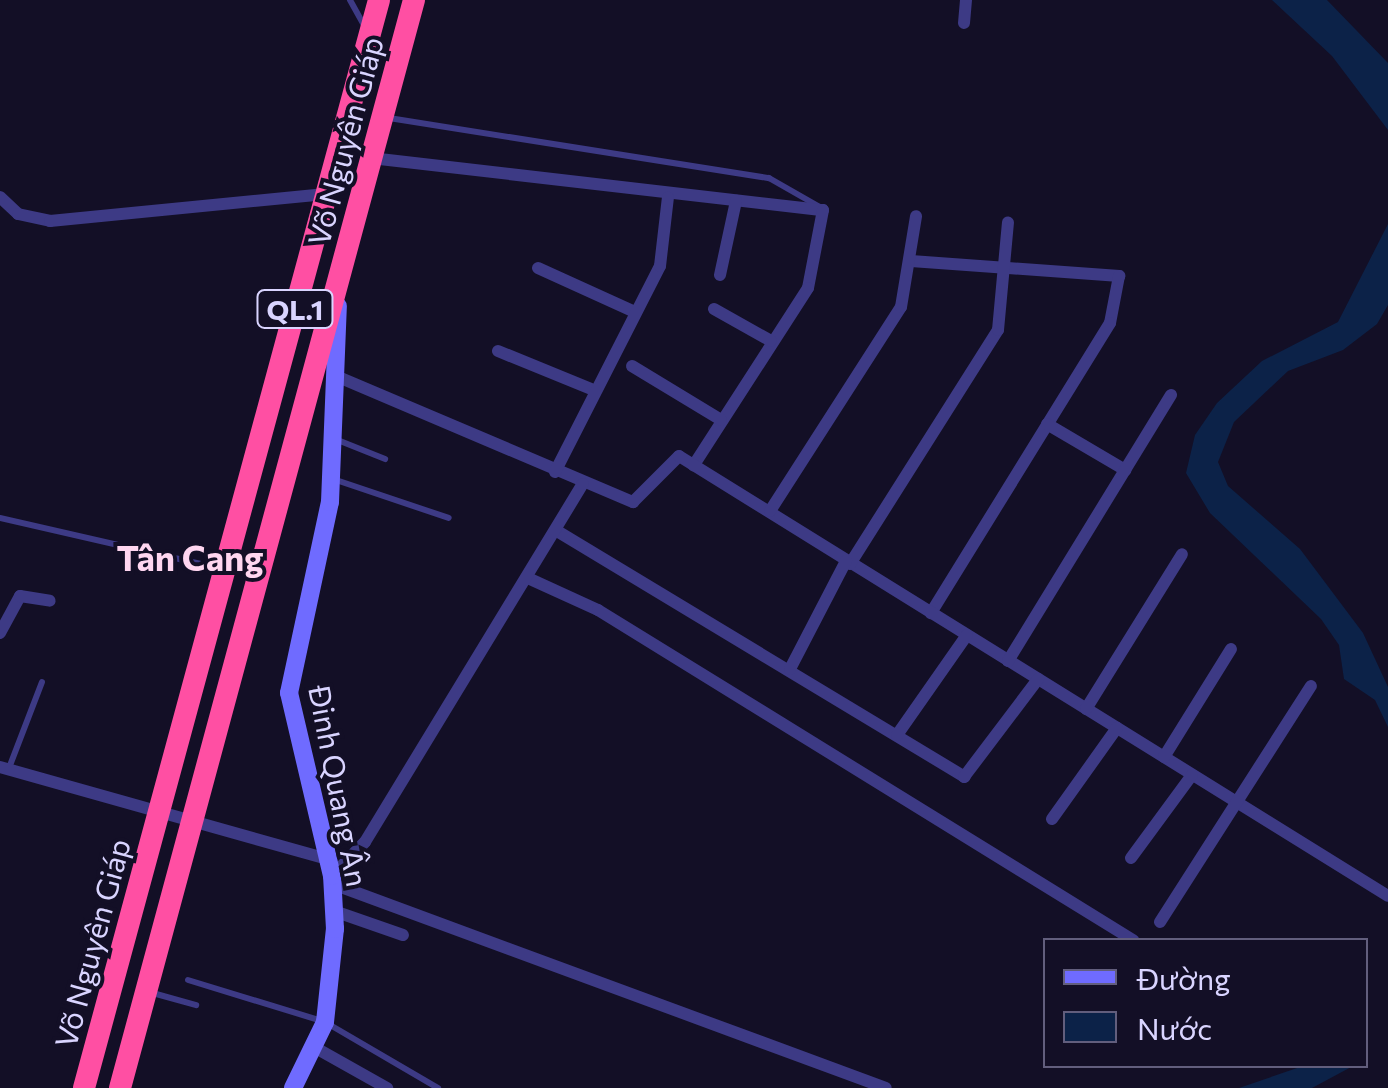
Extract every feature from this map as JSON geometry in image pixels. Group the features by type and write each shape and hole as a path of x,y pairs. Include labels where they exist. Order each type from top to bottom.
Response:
{"highway":[{"name":"Võ Nguyên Giáp","path":"84,1088 379,0"},
{"name":"Võ Nguyên Giáp","path":"120,1088 414,0"}],"street":[{"path":"964,23 966,0"},
{"path":"371,158 668,197 822,210 808,288 694,465"},
{"path":"0,196 18,214 50,221 326,194"},
{"path":"555,472 590,390 660,266 668,197"},
{"path":"720,275 736,201"},
{"path":"770,511 894,321 911,261 916,216"},
{"path":"790,669 848,562 998,330 1008,222"},
{"name":"Đinh Quang Ân","path":"293,1088 325,1022 334,911 331,873 289,693 332,478 346,252"},
{"path":"911,261 1118,271 1110,322 931,613"},
{"path":"538,268 635,312"},
{"path":"714,309 771,340"},
{"path":"498,351 590,390"},
{"path":"632,366 721,420"},
{"path":"336,376 555,472 636,502 672,457 694,465 1388,896"},
{"path":"1008,661 1171,395"},
{"path":"1048,424 1126,470"},
{"path":"331,873 365,842 419,742 530,579 584,484"},
{"path":"557,531 969,778 1038,679"},
{"path":"1086,709 1182,554"},
{"path":"530,579 598,610 1129,938"},
{"path":"0,634 20,596 50,601"},
{"path":"897,734 967,635"},
{"path":"1164,758 1231,649"},
{"path":"1160,922 1311,686"},
{"path":"1052,819 1116,728"},
{"path":"4,768 161,803 189,831 331,873 886,1088"},
{"path":"1131,858 1192,774"},
{"path":"334,911 404,935"},
{"path":"314,1046 387,1088"}],"lane":[{"path":"350,0 359,25 371,30"},
{"path":"382,117 769,178 822,210"},
{"path":"334,438 385,459"},
{"path":"332,478 449,518"},
{"path":"0,518 224,569"},
{"path":"4,768 42,682"},
{"path":"188,980 325,1022 438,1088"},
{"path":"146,992 196,1005"}],"water":[{"path":"1272,0 1327,0 1388,63 1388,130 1332,56"},
{"path":"1388,224 1388,305 1377,324 1343,350 1288,371 1234,422 1218,462 1228,486 1300,549 1363,633 1388,687 1388,727 1375,700 1344,679 1339,645 1321,619 1210,513 1186,473 1195,435 1217,403 1262,361 1338,322"},
{"path":"1297,1068 1349,1068 1312,1088 1239,1088"}],"district":[{"name":"Tân Cang","path":"190,557"}]}
